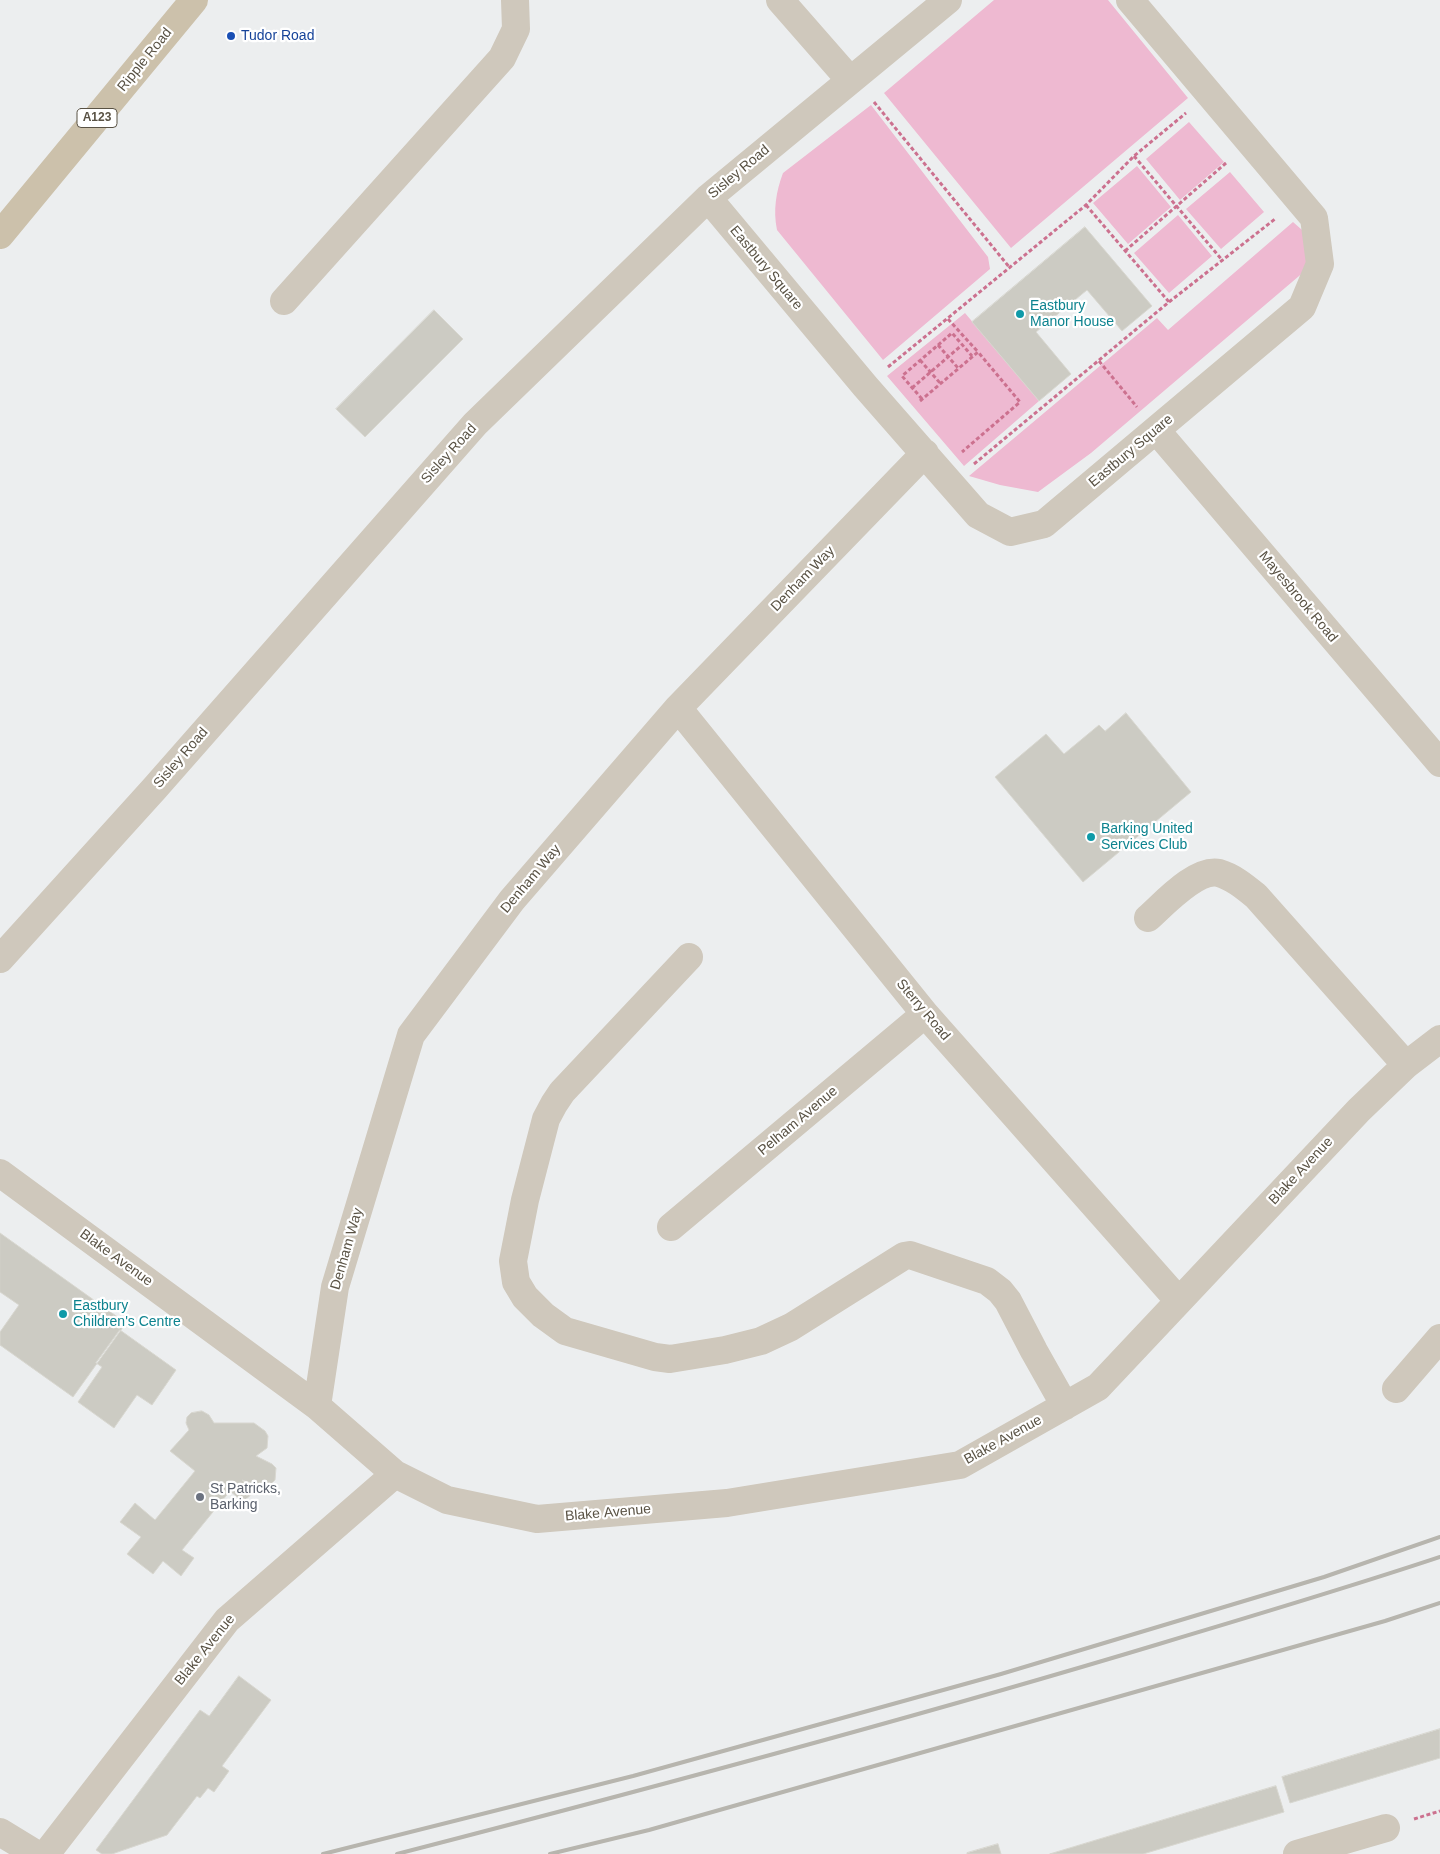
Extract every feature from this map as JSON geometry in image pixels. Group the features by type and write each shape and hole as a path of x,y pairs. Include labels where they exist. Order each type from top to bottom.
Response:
{"main road":[{"name":"Ripple Road","path":"0,236 194,0"}],"street":[{"path":"284,301 502,58 516,29 515,0"},
{"path":"780,0 852,79"},
{"name":"Sisley Road","path":"0,959 154,789 475,424 708,198 948,0"},
{"name":"Eastbury Square","path":"708,198 865,386 978,515 1010,532 1044,524 1302,306 1320,264 1314,218 1130,0"},
{"name":"Mayesbrook Road","path":"1156,430 1440,763"},
{"name":"Denham Way","path":"318,1406 335,1287 411,1035 512,900 678,708 925,453"},
{"name":"Sterry Road","path":"678,708 925,1014 1179,1301"},
{"path":"1148,918 1195,878 1217,873 1228,877 1256,896 1406,1065"},
{"path":"689,957 562,1092 546,1119 525,1200 513,1261 516,1282 525,1297 543,1315 565,1331 655,1357 670,1359 725,1350 761,1341 792,1327 910,1254 987,1281 1000,1291 1008,1301 1065,1406"},
{"name":"Pelham Avenue","path":"671,1227 925,1014"},
{"name":"Blake Avenue","path":"0,1173 318,1406 395,1474 447,1500 537,1519 727,1503 960,1465 1098,1387 1359,1110 1406,1065 1440,1039"},
{"path":"1396,1389 1440,1338"},
{"name":"Blake Avenue","path":"46,1854 227,1620 395,1474"},
{"path":"1297,1854 1386,1828"},
{"path":"0,1832 36,1854"}],"path":[{"path":"852,79 1010,268"},
{"path":"865,386 1086,205 1134,156 1187,112 1193,119"},
{"path":"1134,156 1223,261"},
{"path":"1125,251 1230,160"},
{"path":"1086,205 1169,302"},
{"path":"950,483 1169,302 1280,215"},
{"path":"948,319 1020,402 958,455"},
{"path":"922,399 902,376 920,360 952,333 972,356"},
{"path":"912,388 962,345"},
{"path":"938,346 958,368"},
{"path":"915,404 978,352"},
{"path":"920,360 940,384"},
{"path":"1099,361 1156,430"}],"shaded area":[{"path":"994,0 1108,0 1188,98 1011,248 884,93"},
{"path":"871,105 988,257 990,269 883,360 777,230 775,215 777,194 783,173"},
{"path":"1189,122 1224,162 1180,200 1146,159"},
{"path":"1137,166 1171,207 1128,244 1093,203"},
{"path":"1230,172 1264,212 1221,249 1186,209"},
{"path":"1178,215 1212,256 1169,293 1134,253"},
{"path":"1293,222 1310,237 1312,265 1091,453 1038,492 1000,485 969,476 1157,318 1168,330"},
{"path":"965,313 1039,401 964,466 887,376"}],"building":[{"name":"Eastbury Manor House","path":"1085,227 1152,306 1122,331 1087,290 1036,332 1071,374 1039,401 972,322"},
{"path":"434,310 463,339 365,437 336,409"},
{"name":"Barking United Services Club","path":"1126,713 1191,792 1083,882 995,777 1046,734 1064,754 1099,725 1105,731"},
{"name":"Eastbury Children's Centre","path":"0,1233 126,1323 73,1397 0,1345 0,1332 19,1305 0,1292"},
{"path":"120,1330 176,1370 152,1405 137,1395 114,1428 78,1402 102,1367 96,1363"},
{"name":"St Patricks, Barking","path":"202,1411 209,1415 214,1423 254,1423 265,1431 268,1436 267,1448 256,1456 276,1468 275,1480 266,1489 242,1480 255,1491 243,1502 230,1491 182,1550 194,1558 181,1576 163,1561 153,1574 127,1554 141,1537 120,1522 135,1503 155,1520 195,1471 170,1451 189,1430 186,1423 187,1417 191,1413"},
{"path":"239,1676 271,1700 222,1766 229,1771 214,1792 208,1788 200,1798 197,1796 167,1835 112,1854 102,1854 96,1850 200,1710 209,1716"},
{"path":"1440,1729 1440,1758 1290,1803 1282,1777"},
{"path":"1276,1786 1284,1812 1143,1854 1050,1854"},
{"path":"998,1844 1001,1854 967,1854 967,1853"}],"railway":[{"path":"323,1854 633,1776 1001,1674 1324,1577 1440,1537"},
{"path":"397,1854 684,1779 969,1700 1265,1612 1440,1557"},
{"path":"550,1854 649,1830 1385,1621 1440,1603"}],"place":[{"name":"Tudor Road","path":"231,36"},
{"name":"Eastbury Manor House","path":"1020,314"},
{"name":"Barking United Services Club","path":"1091,837"},
{"name":"Eastbury Children's Centre","path":"63,1314"},
{"name":"St Patricks, Barking","path":"200,1497"}]}
